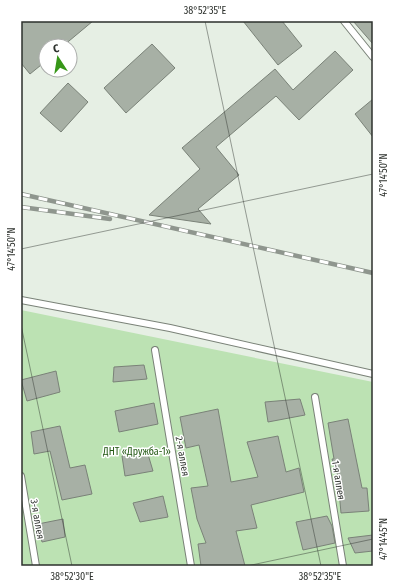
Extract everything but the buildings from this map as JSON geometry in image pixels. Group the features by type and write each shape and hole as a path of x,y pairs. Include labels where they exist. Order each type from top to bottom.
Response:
{"lane":[{"path":"344,21 373,57"},
{"path":"21,300 170,328 373,374"},
{"name":"2-я аллея","path":"155,350 191,566"},
{"name":"1-я аллея","path":"315,397 343,566"},
{"name":"3-я аллея","path":"21,476 36,566"}],"green space":[{"name":"ДНТ «Дружба-1»","path":"21,310 373,382 373,566 21,566"}],"railway":[{"path":"21,194 373,273"},
{"path":"21,207 110,219"}]}
